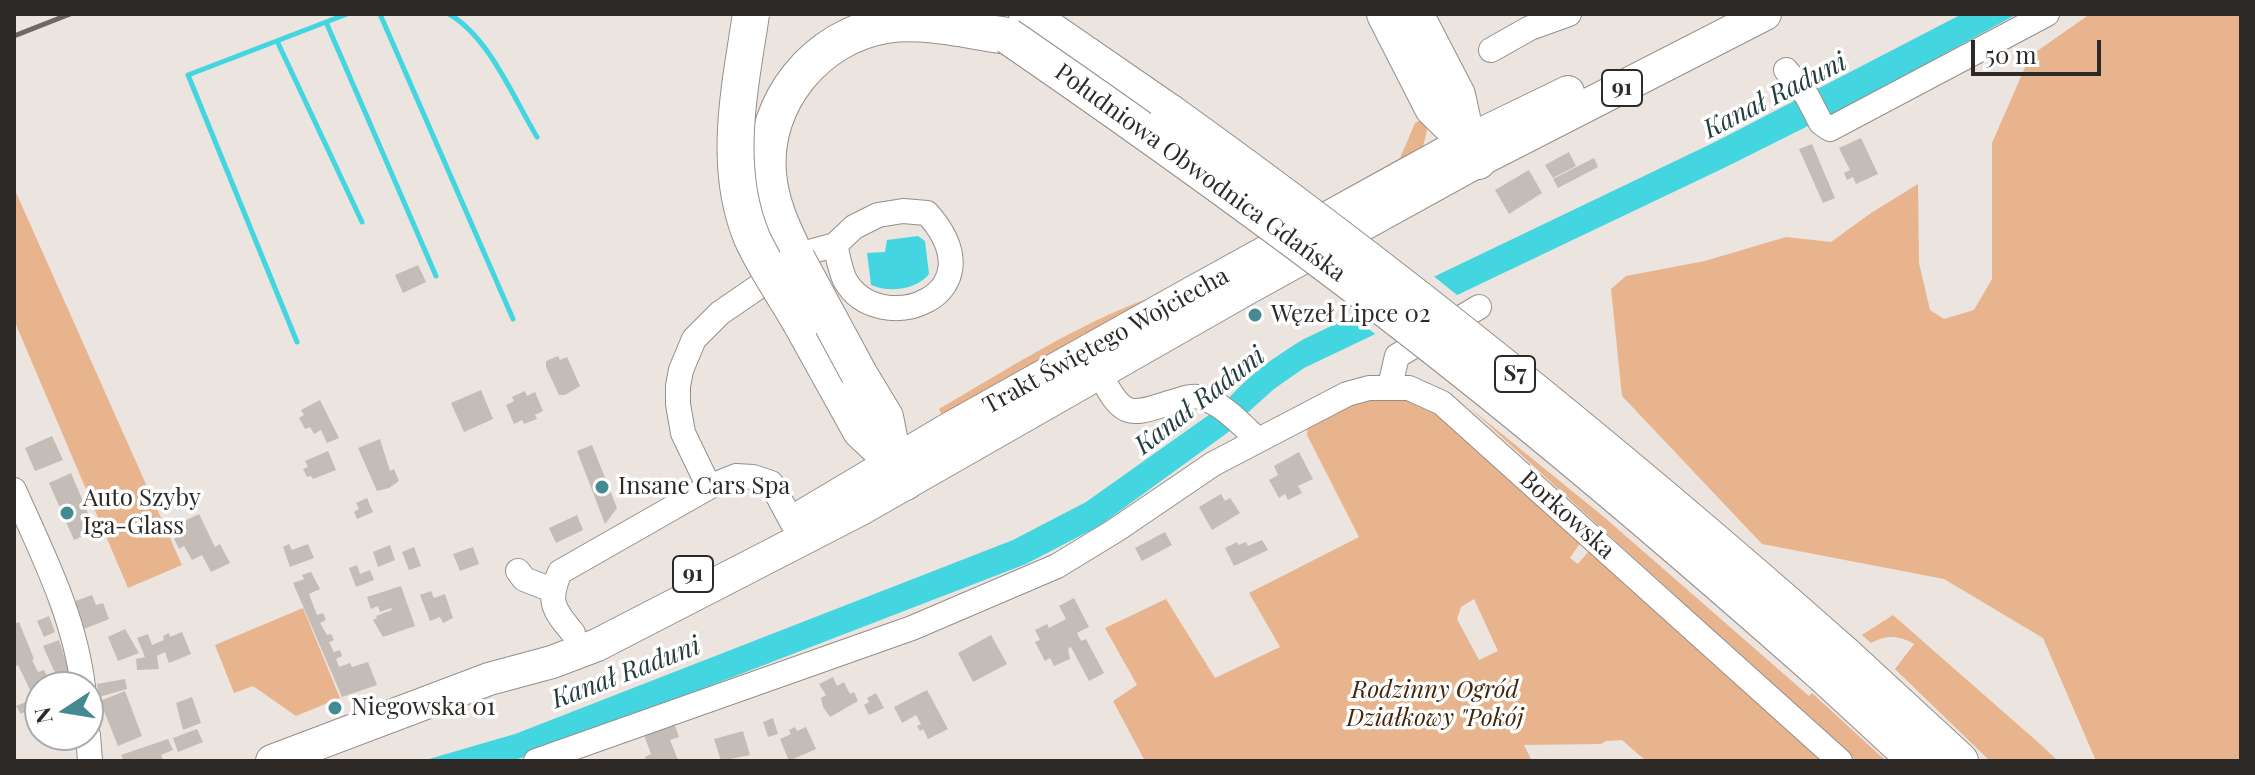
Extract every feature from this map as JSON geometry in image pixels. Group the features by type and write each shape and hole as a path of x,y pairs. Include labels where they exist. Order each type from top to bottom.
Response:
{"highway":[{"path":"751,14 735,145 746,220 757,249 848,381 885,417 899,472"},
{"name":"Południowa Obwodnica Gdańska","path":"975,14 1017,25 1169,112 1309,214 1508,367 1672,504 1836,666"},
{"path":"1069,14 1104,49 1135,71 1169,112"},
{"path":"1385,14 1433,108 1472,151"},
{"path":"1415,14 1457,95 1472,151"},
{"path":"848,381 771,196 767,171 769,143 778,109 792,84 808,65 826,50 868,29 898,24 1017,25"},
{"name":"Południowa Obwodnica Gdańska","path":"1017,25 1209,177 1451,360 1620,498 1836,666"},
{"name":"S7","path":"1836,666 1917,761"},
{"name":"S7","path":"1836,666 1960,761"}],"main road":[{"name":"Trakt Świętego Wojciecha","path":"272,761 489,679 552,662 597,645 859,510 947,430 1730,14"},
{"name":"Trakt Świętego Wojciecha","path":"489,679 545,644 1100,374 1472,151 1765,14"}],"street":[{"path":"1491,50 1530,28 1569,14"},
{"path":"1786,70 1807,96 1819,120 1830,129 2047,14"},
{"path":"709,487 680,422 678,386 694,339 720,313 809,252 835,245 854,227 878,215 903,211 927,213 940,228 950,252 951,276 937,295 916,306 884,308 861,298 845,280 835,245"},
{"path":"1390,386 1397,356 1479,307"},
{"name":"Trakt Świętego Wojciecha","path":"1100,374 1112,399 1124,410 1136,413 1195,397 1214,403 1252,434"},
{"name":"Borkowska","path":"1252,434 1347,394 1369,388 1409,388 1442,403 1840,761"},
{"path":"536,761 912,628 1057,566 1116,530 1252,434"},
{"path":"573,633 556,612 552,590 560,572 709,487 736,476 771,483 792,522"},
{"path":"14,490 64,608 79,671"},
{"path":"518,571 524,579 552,590"}],"green space":[{"path":"2090,14 2241,14 2241,761 2096,761 2043,638 1944,579 1762,544 1622,396 1611,289 1626,276 1705,261 1786,237 1831,242 1918,184 1919,263 1930,310 1944,319 1974,310 1992,279 1992,143 2030,56"},
{"path":"1425,118 1427,130 1423,147 943,417 939,409 1043,348 1097,320 1152,297 1400,158 1415,123"},
{"path":"14,188 182,565 128,588 14,320"},
{"name":"Rodzinny Ogród Działkowy \"Pokój","path":"1379,397 1407,398 1436,412 1583,539 1570,558 1578,564 1588,552 1595,552 1826,761 1646,761 1622,740 1601,744 1524,745 1532,761 1145,761 1113,701 1137,685 1105,628 1166,599 1215,678 1280,647 1249,593 1359,537 1307,435 1308,423 1352,403","holes":["1474,599 1498,651 1479,660 1457,619 1461,607"]},
{"path":"1470,408 1604,517 1809,696 1812,693 1886,761 1856,761"},
{"path":"303,608 340,698 296,716 253,686 234,693 215,645"},
{"path":"1893,615 2058,761 1990,761 1895,669 1914,644 1892,637 1871,643 1862,635"}],"water":[{"path":"1962,14 2017,14 1866,97 1728,166 1304,368 1245,415 1226,401 1262,368 1302,340 1717,141"},
{"path":"918,236 925,241 929,274 910,287 886,289 871,285 867,253 885,252 887,240"},
{"path":"1213,412 1234,428 1099,526 1026,564 528,756 510,761 422,761 515,734 1013,540 1086,502"}],"pier":[{"path":"1431,274 1462,299 1379,337 1348,313"}],"building":[{"path":"1861,138 1878,174 1856,184 1853,177 1847,180 1844,173 1850,170 1839,148"},
{"path":"1812,144 1835,198 1823,203 1799,149"},
{"path":"1569,152 1576,166 1553,178 1545,165"},
{"path":"1594,158 1598,167 1558,188 1553,179"},
{"path":"1529,170 1542,193 1509,214 1495,190"},
{"path":"418,265 426,282 403,293 395,275"},
{"path":"558,356 560,360 567,357 580,386 565,395 559,395 546,367 546,361"},
{"path":"481,390 493,419 464,432 451,403"},
{"path":"525,391 527,396 535,392 543,411 535,415 537,419 514,424 506,405 514,401 512,397"},
{"path":"320,400 339,438 327,443 321,430 314,434 310,427 305,429 299,418 304,415 301,410"},
{"path":"52,436 63,460 35,471 25,448"},
{"path":"380,439 390,471 394,469 399,481 377,491 358,448"},
{"path":"592,445 617,508 605,524 577,451"},
{"path":"328,451 336,470 313,479 307,477 303,469 308,467 305,461"},
{"path":"1299,452 1313,479 1298,486 1302,493 1288,500 1285,494 1279,498 1269,480 1278,475 1274,466"},
{"path":"71,473 95,530 74,540 49,483"},
{"path":"1221,494 1225,501 1230,498 1240,513 1212,530 1199,507"},
{"path":"367,498 373,512 357,519 354,512 359,509 356,503"},
{"path":"199,514 215,547 220,544 230,563 211,572 202,555 192,560 184,546 179,549 174,539 179,536 174,526"},
{"path":"577,515 583,530 556,543 549,528"},
{"path":"1165,532 1172,545 1142,561 1135,548"},
{"path":"1262,540 1268,550 1234,566 1225,548 1237,542 1238,545 1246,542 1248,546"},
{"path":"289,544 292,550 308,544 314,558 290,567 283,547"},
{"path":"390,545 395,560 378,567 373,552"},
{"path":"414,547 421,566 409,570 402,552"},
{"path":"473,547 479,564 460,571 453,554"},
{"path":"357,565 360,574 370,570 374,580 356,587 349,568"},
{"path":"311,572 320,589 309,594 317,615 323,613 326,620 320,623 334,640 329,642 334,652 340,650 342,656 336,659 339,667 368,662 377,685 342,697 293,583"},
{"path":"401,586 415,626 383,637 373,620 392,610 380,612 378,606 371,609 367,597"},
{"path":"431,591 434,598 445,594 453,618 443,623 440,617 430,621 420,595"},
{"path":"92,595 96,605 103,603 109,619 84,629 73,602"},
{"path":"1074,598 1089,627 1077,633 1081,641 1086,639 1104,673 1089,681 1071,647 1068,649 1070,659 1054,666 1050,658 1045,661 1035,642 1040,640 1035,630 1047,624 1049,628 1066,619 1059,606"},
{"path":"49,616 55,632 44,637 37,621"},
{"path":"19,622 38,671 24,671 24,678 18,665 14,667 14,624"},
{"path":"125,629 139,653 118,661 108,637"},
{"path":"182,632 191,654 169,663 165,652 157,656 159,669 137,670 136,659 145,657 137,638 148,634 152,645 164,640 163,636 169,633 170,637"},
{"path":"991,635 1007,664 973,682 958,653"},
{"path":"59,640 69,671 54,671 43,646"},
{"path":"833,677 837,686 844,682 858,701 830,717 823,707 821,698 826,695 819,684"},
{"path":"125,679 127,689 104,696 104,683"},
{"path":"927,690 948,729 928,739 923,729 920,731 917,726 921,724 916,715 902,723 894,707"},
{"path":"125,691 142,736 118,746 104,711 104,699"},
{"path":"876,693 884,708 869,715 864,705 869,702 867,698"},
{"path":"192,697 201,723 183,730 176,703"},
{"path":"24,703 24,712 21,714 16,706"},
{"path":"773,718 778,734 768,737 763,722"},
{"path":"674,723 679,737 670,740 678,760 646,761 645,757 651,754 644,735"},
{"path":"795,727 797,731 806,727 816,749 789,761 780,739 791,734 789,730"},
{"path":"197,729 203,742 178,752 173,738"},
{"path":"743,731 750,755 721,761 714,739"},
{"path":"168,739 173,750 161,755 163,760 124,761 121,755"}],"waterway":[{"path":"297,342 188,75 347,14"},
{"path":"380,14 513,319"},
{"path":"449,14 463,24 488,52 537,137"},
{"path":"326,22 436,276"},
{"path":"277,41 362,222"}],"railway":[{"path":"14,36 70,14"}],"place":[{"name":"Węzeł Lipce 02","path":"1255,315"},
{"name":"Insane Cars Spa","path":"602,487"},
{"name":"Auto Szyby Iga-Glass","path":"67,513"},
{"name":"Niegowska 01","path":"335,708"}],"water label":[{"name":"Kanał Raduni","path":"1775,96"},
{"name":"Kanał Raduni","path":"1200,401"},
{"name":"Kanał Raduni","path":"626,673"}]}
